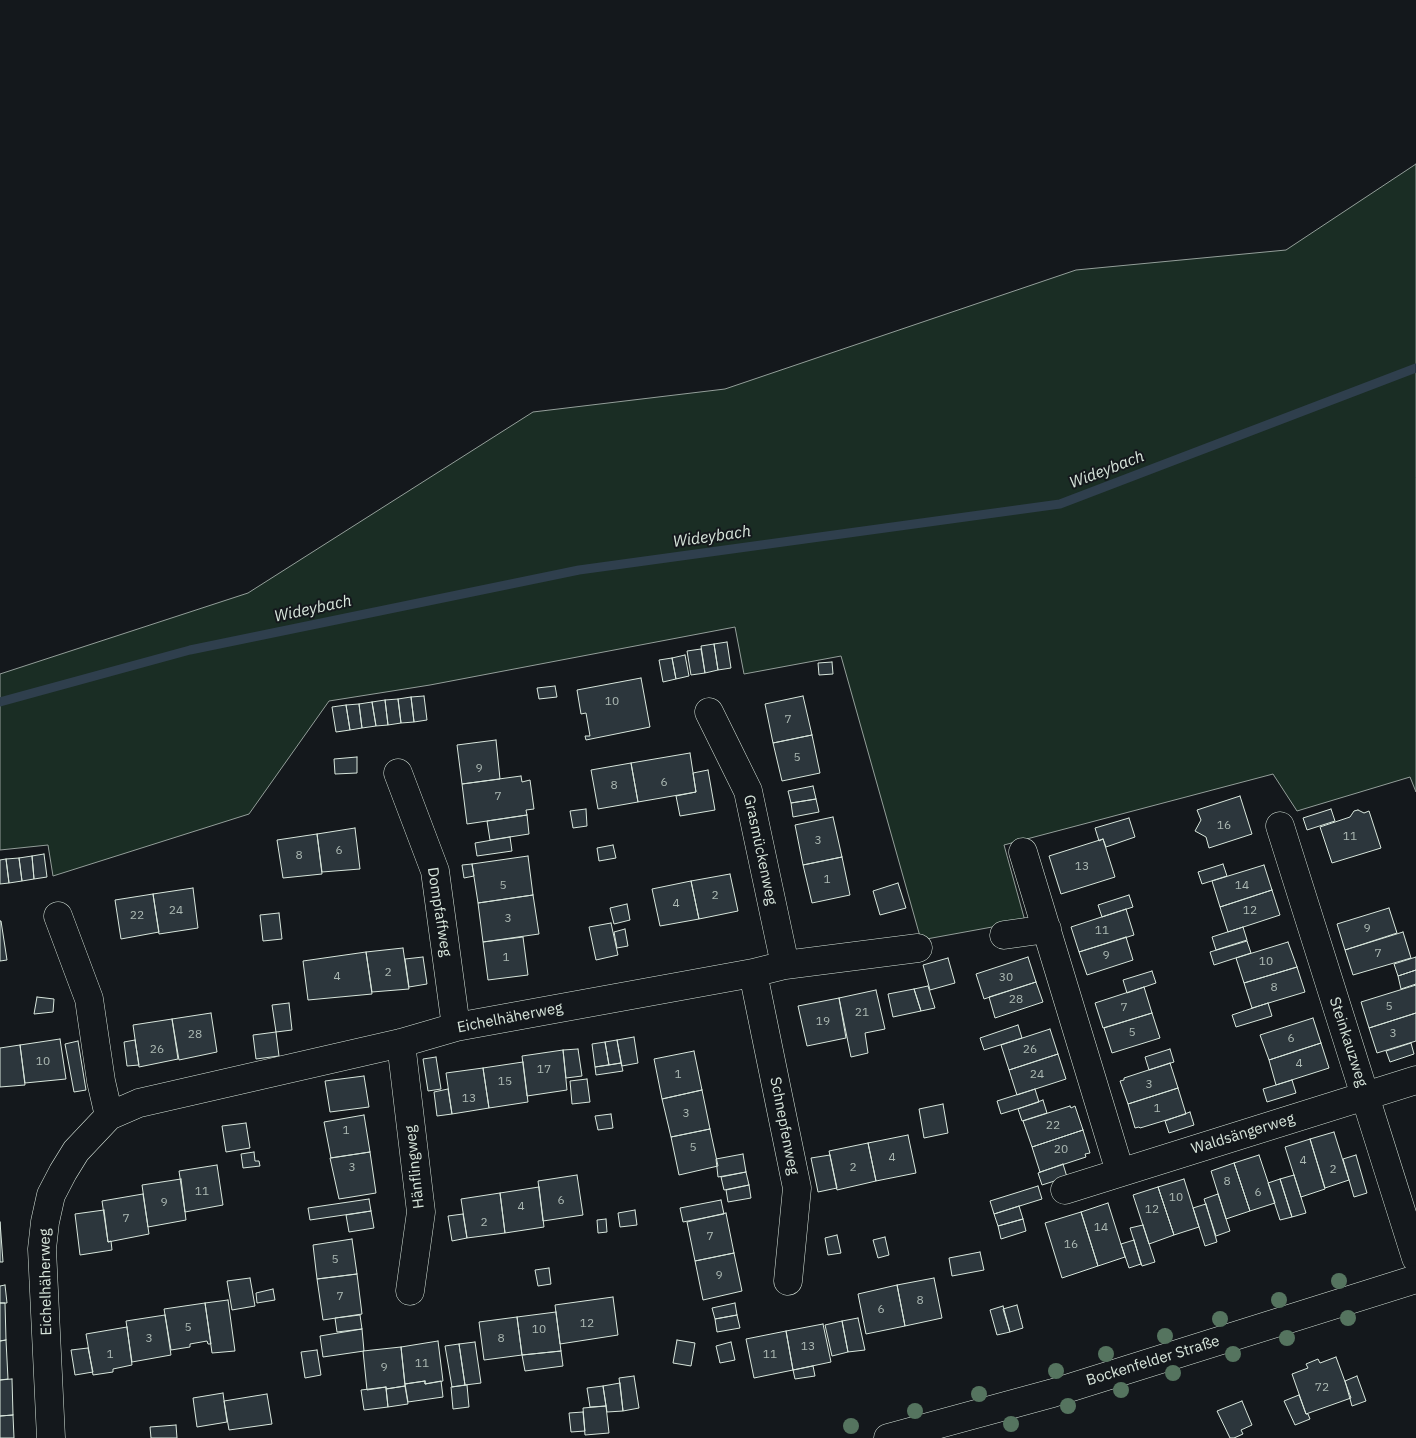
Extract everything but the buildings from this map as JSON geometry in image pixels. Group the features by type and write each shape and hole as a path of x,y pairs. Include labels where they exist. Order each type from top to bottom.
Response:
{"street":[{"name":"Grasmückenweg","path":"710,712 748,791 785,965"},
{"name":"Dompfaffweg","path":"398,772 435,871 456,1028"},
{"name":"Steinkauzweg","path":"1280,826 1416,1258"},
{"path":"1023,852 1120,1172"},
{"path":"58,916 89,999 100,1081 109,1116"},
{"path":"1004,935 1047,929"},
{"name":"Eichelhäherweg","path":"51,1438 42,1248 45,1222 51,1195 76,1150 109,1116 139,1103 401,1043 456,1028 785,965 918,948"},
{"name":"Schnepfenweg","path":"753,972 797,1188 788,1281"},
{"name":"Hänflingweg","path":"401,1043 421,1212 410,1291"},
{"name":"Waldsängerweg","path":"1065,1190 1416,1080"},
{"name":"Bockenfelder Straße","path":"888,1438 1053,1393 1416,1279"}],"green space":[{"path":"1416,164 1416,792 1410,777 1297,811 1273,774 1004,845 1025,921 921,940 841,656 744,674 735,627 430,685 329,701 249,814 53,876 48,845 0,850 0,674 248,593 533,412 725,389 1076,270 1286,250"}],"waterway":[{"name":"Wideybach","path":"0,702 190,650 579,570 1060,504 1416,368"}]}
